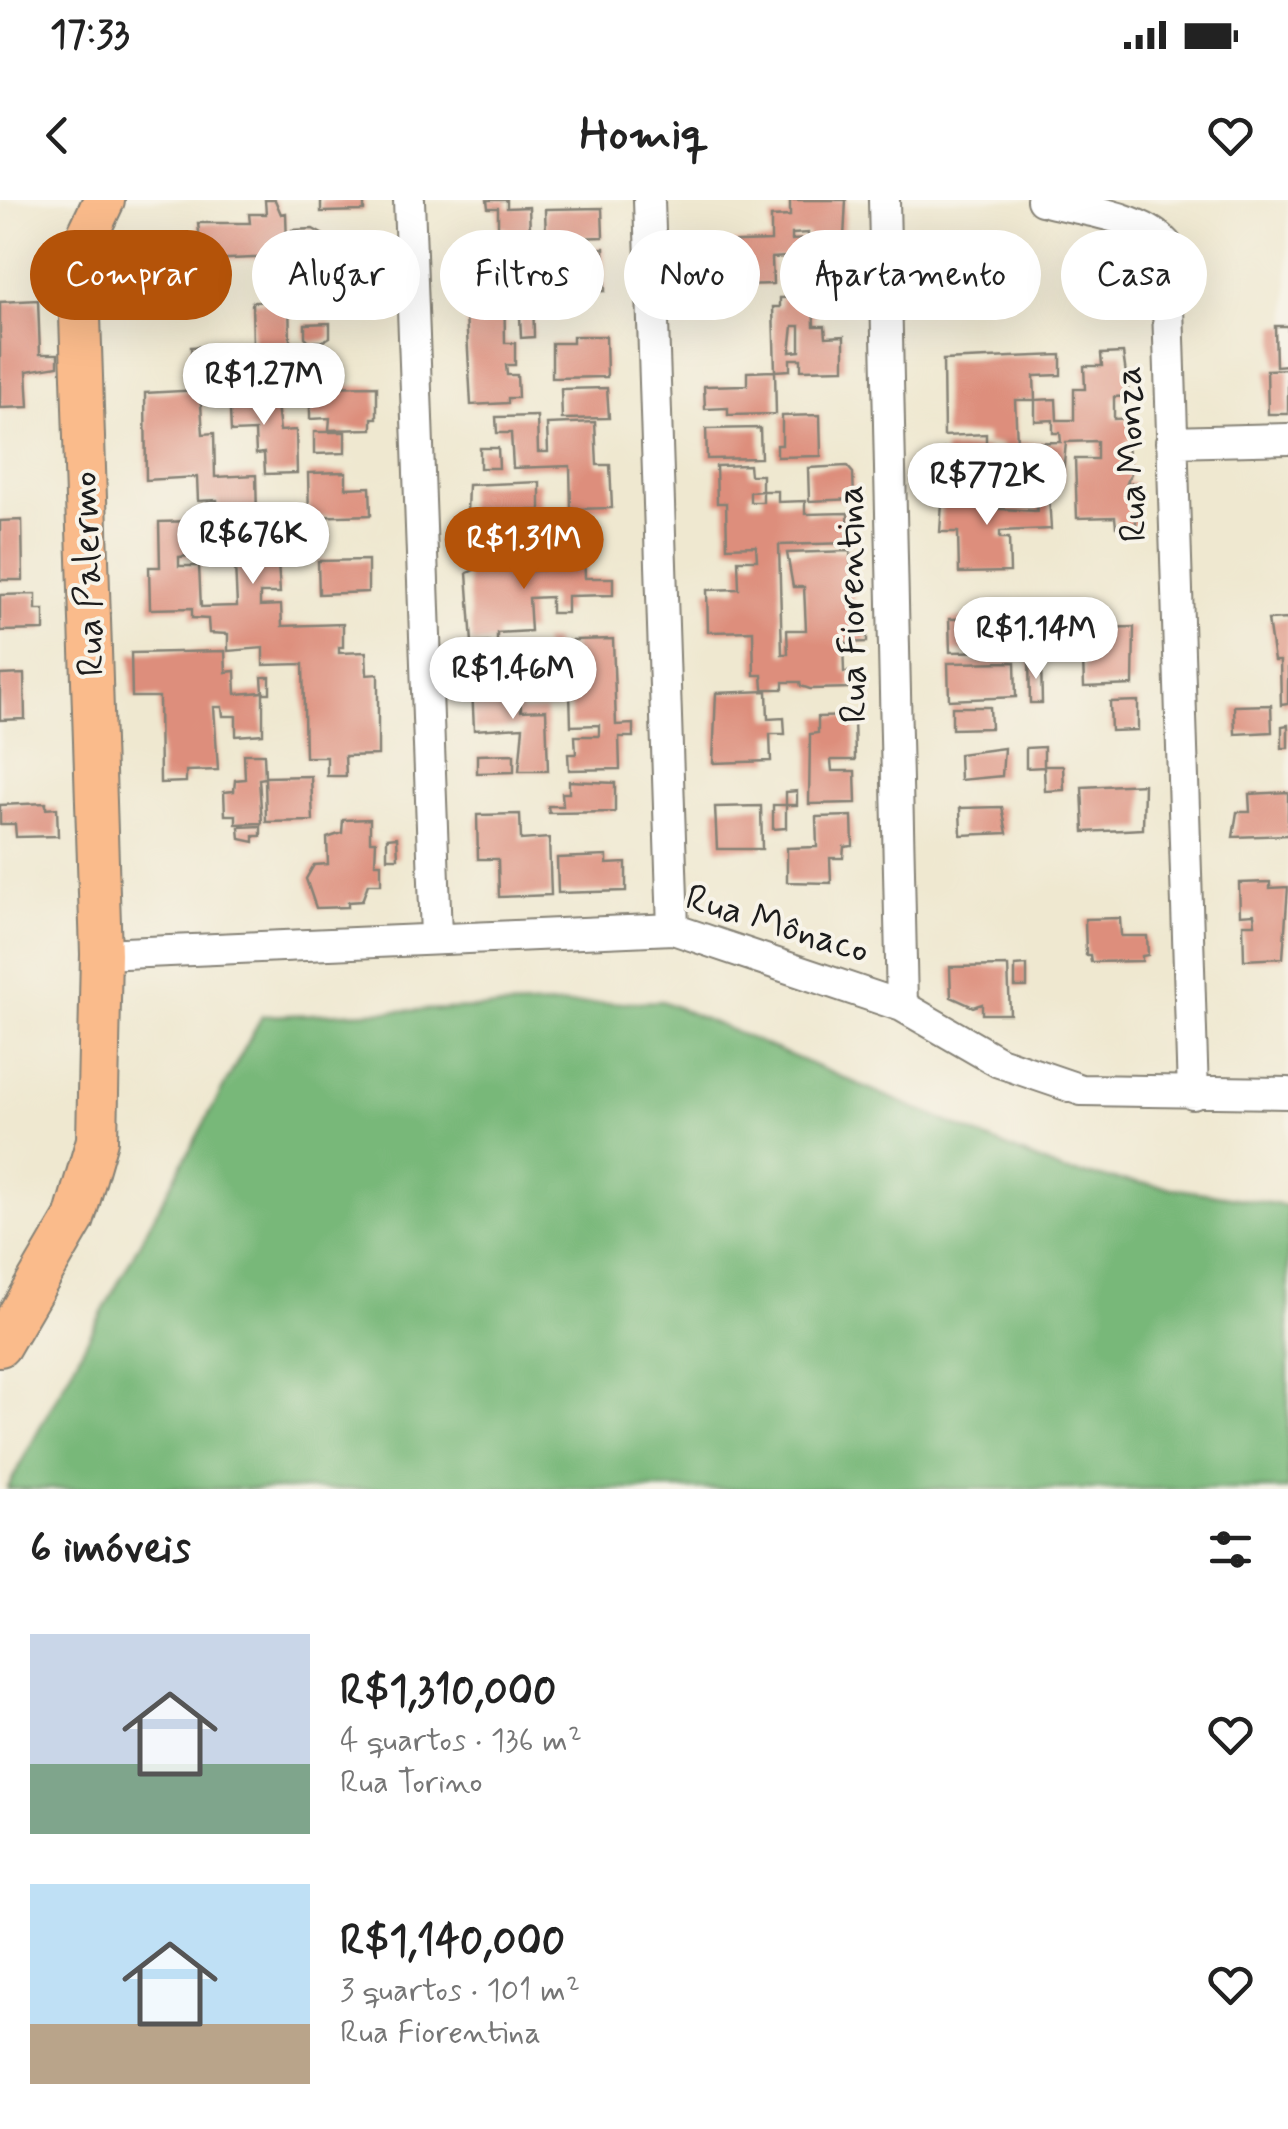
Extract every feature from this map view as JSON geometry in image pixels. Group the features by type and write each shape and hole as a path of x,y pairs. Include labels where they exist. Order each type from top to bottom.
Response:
{"main road":[{"name":"Rua Palermo","path":"0,1346 74,1220 97,1140 101,954 78,256 104,200"}],"street":[{"path":"408,200 436,936"},
{"path":"649,200 673,929"},
{"name":"Rua Fiorentina","path":"884,200 902,1006"},
{"name":"Rua Monza","path":"1042,200 1155,232 1166,244 1193,1094"},
{"path":"1171,442 1288,438"},
{"name":"Rua Mônaco","path":"101,954 436,936 673,929 902,1006 999,1062 1080,1090 1288,1093"}],"green space":[{"path":"662,1001 1063,1171 1288,1206 1288,1489 7,1489 262,1016"}],"building":[{"path":"265,200 275,200 281,214 286,213 287,230 252,230 252,258 232,259 232,230 199,230 198,223 250,223 249,214 266,214"},
{"path":"321,200 364,200 364,211 321,212"},
{"path":"487,200 507,200 507,208 529,207 530,230 498,228 498,208 488,208"},
{"path":"790,200 846,200 844,230 780,230 780,257 772,258 773,284 760,284 760,241 771,241 771,217 790,216"},
{"path":"602,208 603,230 546,230 545,209"},
{"path":"30,300 30,320 39,320 40,354 58,354 58,366 27,371 29,407 0,408 0,302"},
{"path":"773,307 780,307 780,320 814,320 814,326 825,326 826,337 844,336 844,369 801,370 801,359 790,359 790,370 775,371","holes":["793,326 800,326 800,351 790,352"]},
{"path":"252,320 289,320 290,344 253,344"},
{"path":"466,320 505,320 505,343 515,343 515,365 506,365 507,375 517,375 518,398 508,398 508,403 471,405"},
{"path":"520,320 534,320 534,337 521,338"},
{"path":"330,323 330,337 323,341 310,342 305,337 305,324"},
{"path":"1275,326 1288,326 1288,365 1276,366"},
{"path":"573,336 606,336 607,377 552,378 552,343 573,343"},
{"path":"253,344 254,377 192,379 191,347"},
{"path":"1123,353 1129,396 1114,397 1114,419 1135,418 1136,440 1126,440 1131,473 1127,483 1135,483 1136,526 1116,527 1115,517 1077,518 1075,459 1097,459 1097,441 1066,442 1062,485 1007,487 1001,444 986,444 986,434 944,436 943,360 1061,355 1061,375 1034,376 1035,400 1056,399 1057,420 1074,420 1074,389 1085,389 1084,366 1102,366 1101,354","holes":["1015,400 1035,400 1035,421 1053,420 1053,433 1060,433 1061,442 1017,443"]},
{"path":"1288,369 1288,414 1268,414 1267,370"},
{"path":"775,371 776,414 728,415 728,408 705,409 704,386 747,385 747,372"},
{"path":"377,386 377,418 372,418 372,429 329,430 330,418 310,419 310,387"},
{"path":"275,387 280,431 296,430 297,473 265,474 264,453 256,454 255,431 231,432 229,389"},
{"path":"607,388 609,418 562,419 561,389"},
{"path":"200,390 203,434 214,433 215,477 256,475 257,518 277,517 278,547 289,547 290,562 278,562 280,593 260,593 260,606 281,605 282,626 343,624 343,647 339,647 339,653 366,652 367,675 378,674 378,755 345,756 346,776 327,776 327,757 305,757 303,664 263,665 263,648 228,651 228,634 209,633 208,619 192,618 192,608 150,609 149,567 160,567 159,522 194,521 194,529 198,529 198,521 218,521 217,500 198,501 197,477 146,480 145,393","holes":["257,518 259,564 235,564 237,606 201,607 199,566 179,566 179,557 200,555 200,565 233,564 231,519"]},
{"path":"820,415 821,456 777,457 777,445 782,445 782,416"},
{"path":"537,416 538,452 548,452 547,424 595,422 597,465 610,465 612,508 571,509 570,466 513,468 511,433 497,433 496,417"},
{"path":"760,428 761,458 707,459 706,429"},
{"path":"314,432 345,432 345,453 314,454"},
{"path":"480,448 498,448 499,468 480,468"},
{"path":"988,448 990,475 978,475 977,480 945,477 944,449"},
{"path":"749,465 750,475 762,475 762,491 750,492 750,502 763,502 763,491 778,491 778,502 805,501 805,514 848,513 849,543 779,545 782,654 788,654 787,630 806,630 804,587 793,587 787,553 850,551 855,628 867,628 867,642 843,643 844,672 850,672 851,688 810,689 800,682 783,682 783,689 763,689 762,675 754,675 753,631 708,632 707,590 739,589 738,560 757,560 756,546 727,547 726,503 717,503 716,466"},
{"path":"847,466 853,473 854,499 809,501 808,468"},
{"path":"346,472 346,488 370,487 371,515 309,517 308,473"},
{"path":"540,482 540,510 467,513 468,485"},
{"path":"984,488 984,508 1037,511 1037,496 1049,496 1051,529 1000,531 1000,538 1009,538 1010,572 959,573 958,532 940,532 943,489"},
{"path":"22,520 23,580 0,580 0,521"},
{"path":"584,553 585,578 613,578 613,595 567,596 567,613 551,613 551,597 529,598 531,631 497,633 497,642 472,643 467,573 474,570 474,557 514,555 515,571 542,570 541,555"},
{"path":"368,560 368,592 319,594 318,561"},
{"path":"36,594 36,610 44,610 44,630 0,631 0,595"},
{"path":"1080,615 1095,615 1095,628 1134,627 1133,685 1084,687 1083,658 1041,660 1040,617 1057,616 1058,628 1080,628"},
{"path":"1003,618 1004,651 950,652 949,619"},
{"path":"1288,619 1288,704 1281,705 1280,661 1274,661 1268,620"},
{"path":"613,639 616,725 633,724 633,737 619,737 620,769 569,770 568,754 576,754 575,736 599,736 599,725 571,726 570,692 583,691 583,683 575,684 573,640"},
{"path":"555,640 555,662 544,663 543,641"},
{"path":"225,651 226,672 235,671 236,694 263,692 262,677 270,677 270,693 263,693 263,734 236,736 236,716 223,716 222,707 214,707 218,770 186,771 186,782 160,783 159,697 132,697 131,653"},
{"path":"1029,661 1041,661 1042,703 1030,703"},
{"path":"1015,662 1016,697 949,700 948,663"},
{"path":"24,674 25,719 0,720 0,675"},
{"path":"520,685 521,711 546,710 548,771 519,771 523,727 474,730 472,687"},
{"path":"767,691 768,719 784,718 785,734 770,734 771,761 713,763 716,693"},
{"path":"1138,701 1138,730 1111,731 1110,702"},
{"path":"1271,705 1272,732 1235,734 1234,706"},
{"path":"952,707 990,707 991,728 952,729"},
{"path":"854,716 855,760 831,760 832,771 855,771 856,803 809,804 810,734 818,733 818,717"},
{"path":"1288,725 1288,748 1282,748 1282,726"},
{"path":"1044,747 1044,766 1063,766 1064,790 1045,791 1044,767 1026,768 1026,748"},
{"path":"1004,748 1002,776 960,780 959,754"},
{"path":"244,754 264,754 265,778 259,779 262,823 236,824 236,815 225,815 224,792 234,791 235,780 245,779"},
{"path":"514,754 514,772 477,773 477,755"},
{"path":"311,776 313,821 266,822 265,777"},
{"path":"569,781 615,783 615,812 549,813 548,806 563,806 562,793 569,793"},
{"path":"1144,784 1143,829 1084,832 1082,787"},
{"path":"797,791 797,805 786,805 786,792"},
{"path":"1288,792 1288,835 1233,837 1237,812 1250,812 1249,794"},
{"path":"46,803 46,809 57,808 58,836 16,837 15,824 0,824 0,805"},
{"path":"773,805 786,805 786,828 773,829"},
{"path":"761,806 762,849 717,849 715,807"},
{"path":"1002,807 1007,833 961,835 960,808"},
{"path":"520,814 521,840 549,838 551,895 499,897 498,859 478,859 477,815"},
{"path":"852,816 853,846 844,847 843,858 830,858 831,883 787,882 787,848 817,847 816,817"},
{"path":"370,819 370,841 376,841 375,863 381,863 381,884 368,884 362,901 348,902 348,907 316,908 306,879 314,865 328,864 327,838 342,833 343,820"},
{"path":"261,826 261,836 254,836 254,842 240,839 239,827"},
{"path":"397,837 398,858 387,858 387,838"},
{"path":"607,856 607,864 626,863 626,891 558,893 557,858"},
{"path":"1270,882 1270,888 1288,887 1283,958 1244,960 1243,924 1255,924 1254,914 1240,915 1239,883"},
{"path":"1120,918 1121,936 1147,936 1148,955 1142,956 1142,961 1091,962 1090,955 1086,955 1085,919"},
{"path":"1027,965 1027,987 1015,987 1015,966"},
{"path":"1008,966 1010,1014 982,1014 982,1004 973,1007 951,997 950,967"}]}
